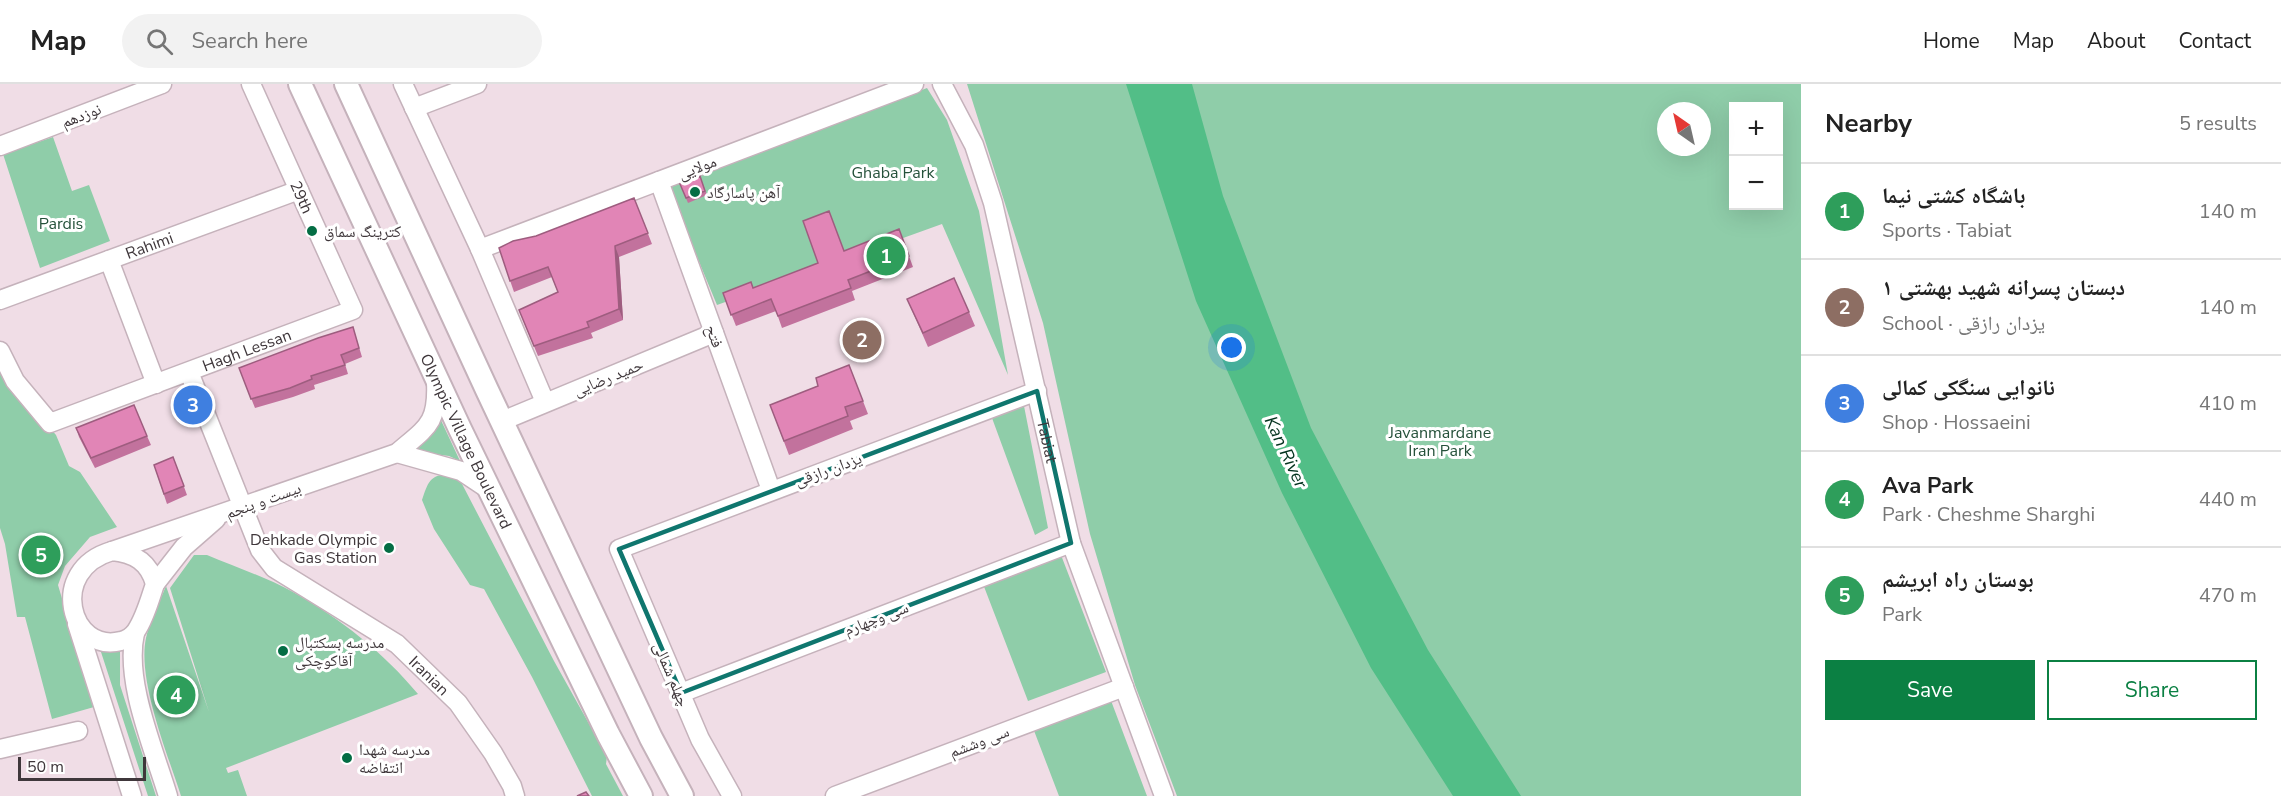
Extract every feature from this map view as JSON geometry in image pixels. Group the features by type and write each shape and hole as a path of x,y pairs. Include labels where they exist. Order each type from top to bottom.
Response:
{"main road":[{"name":"Olympic Village Boulevard","path":"300,84 435,376 608,734 641,796"},
{"path":"346,84 501,421 651,738 682,796"}],"street":[{"name":"نوزدهم","path":"0,146 162,84"},
{"name":"29th","path":"251,84 353,310"},
{"path":"403,84 480,249 545,402"},
{"path":"414,108 477,84"},
{"name":"مولایی","path":"480,249 914,84"},
{"name":"Tabiat","path":"942,84 974,145 993,203 1071,543 1164,796"},
{"name":"فتح","path":"659,181 771,490"},
{"name":"Rahimi","path":"0,300 299,190"},
{"path":"109,260 156,384"},
{"name":"Hagh Lessan","path":"0,351 15,381 50,423 353,310"},
{"name":"حمید رضایی","path":"501,421 714,333"},
{"name":"Iranian","path":"189,372 260,550 267,561 274,568 397,644 458,703 493,753 512,793"},
{"path":"397,453 430,424 436,407 435,376"},
{"name":"یزدان رازقی","path":"619,549 1037,391"},
{"path":"397,453 461,471 491,491"},
{"name":"بیست و پنجم","path":"155,584 184,547 222,513 397,453"},
{"path":"132,796 72,611 71,596 74,581 82,569 93,560 112,551 222,513"},
{"name":"سی وچهارم","path":"681,693 1071,543"},
{"name":"چهلم شمالی","path":"619,549 700,740 732,796"},
{"path":"112,551 124,552 140,560 152,575 155,584 135,633 132,650 133,673 168,796"},
{"path":"72,611 90,635 101,641 112,643 125,640 135,633"},
{"name":"سی وششم","path":"835,796 1124,687"},
{"path":"0,749 78,731"}],"highlighted area":[{"path":"1037,391 1071,543 681,693 619,549"}],"green space":[{"name":"Javanmardane Iran Park","path":"967,84 1801,84 1801,796 1177,796 1135,685 1090,534 1043,323"},
{"name":"Ghaba Park","path":"927,88 947,120 979,211 1008,375 942,224 717,305 668,187"},
{"name":"Pardis","path":"53,137 72,191 89,185 110,241 40,268 3,154"},
{"path":"0,372 56,435 69,466 80,472 117,527 90,537 65,566 58,585 94,707 52,719 25,617 17,617 5,544 0,528"},
{"path":"1024,406 1048,528 1035,535 992,418"},
{"path":"439,416 460,461 449,456 411,451"},
{"path":"449,474 461,482 554,661 607,756 606,764 623,796 592,796 532,677 484,589 470,585 434,529 422,500 433,478"},
{"name":"مدرسه بسکتبال آقاکوچکی","path":"194,555 207,555 250,572 310,602 360,637 391,664 418,694 226,768 228,773 238,770 247,796 181,796 155,717 144,655 152,618 166,586 209,712 170,588"},
{"path":"1061,555 1106,672 1028,701 983,584"},
{"path":"101,652 120,652 120,685 156,796 148,796"},
{"path":"1110,698 1147,796 1059,796 1033,728"}],"water":[{"name":"Kan River","path":"1126,84 1192,84 1223,196 1311,428 1428,650 1521,796 1453,796 1371,668 1282,493 1196,301"}],"building":[{"name":"آهن پاسارگاد","path":"700,176 705,191 686,198 680,184"},
{"path":"634,198 648,233 615,246 619,309 587,322 589,327 534,346 519,310 558,292 548,267 510,281 499,248"},
{"path":"829,211 844,251 899,229 909,256 848,280 851,288 778,316 771,299 731,315 723,293 751,282 753,288 818,263 803,221"},
{"path":"954,278 969,312 923,333 907,299"},
{"path":"353,327 359,348 341,355 345,365 311,376 312,379 290,388 251,399 239,368"},
{"path":"849,365 863,401 845,407 848,416 784,441 770,405 818,386 816,378"},
{"path":"134,405 147,436 91,458 76,428"},
{"path":"173,457 184,486 164,494 154,465"},
{"path":"586,792 589,796 577,796"}],"place":[{"name":"آهن پاسارگاد","path":"695,192"},
{"name":"کترینگ سماق","path":"312,231"},
{"name":"باشگاه کشتی نیما","path":"886,256"},
{"name":"دبستان پسرانه شهید بهشتی ۱","path":"862,340"},
{"name":"نانوایی سنگکی کمالی","path":"193,405"},
{"name":"Dehkade Olympic Gas Station","path":"389,548"},
{"name":"بوستان راه ابریشم","path":"41,555"},
{"name":"مدرسه بسکتبال آقاکوچکی","path":"283,651"},
{"name":"Ava Park","path":"176,695"},
{"name":"مدرسه شهدا انتفاضه","path":"347,758"}]}
